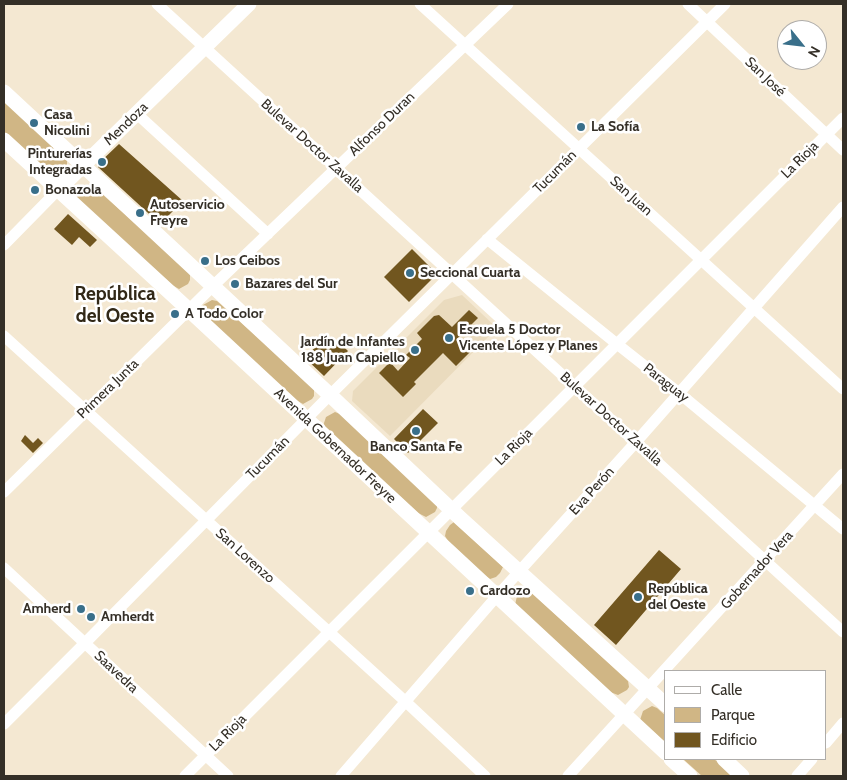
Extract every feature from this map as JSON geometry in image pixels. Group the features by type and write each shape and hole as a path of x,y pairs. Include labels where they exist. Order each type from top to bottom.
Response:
{"main road":[{"name":"Mendoza","path":"57,191 249,4"},
{"path":"4,92 452,510 664,703"},
{"name":"Avenida Gobernador Freyre","path":"4,140 57,191 190,310 664,751"},
{"path":"673,760 690,776"},
{"path":"725,760 742,776"}],"street":[{"name":"Bulevar Doctor Zavalla","path":"157,4 843,632"},
{"name":"San Juan","path":"420,4 843,389"},
{"name":"Alfonso Duran","path":"213,286 508,4"},
{"name":"San José","path":"688,4 843,150"},
{"name":"Tucumán","path":"4,724 330,395 578,148 726,4"},
{"path":"136,113 268,234"},
{"name":"La Rioja","path":"185,776 843,118"},
{"name":"Mendoza","path":"4,245 57,191"},
{"name":"Eva Perón","path":"341,776 497,596 636,442 843,207"},
{"name":"Paraguay","path":"487,239 679,392 843,529"},
{"name":"Primera Junta","path":"4,492 213,286"},
{"name":"San Lorenzo","path":"4,336 485,776"},
{"name":"Gobernador Vera","path":"665,670 766,561 843,474"},
{"name":"Saavedra","path":"4,568 228,776"},
{"name":"Gobernador Vera","path":"568,776 664,671"},
{"path":"827,742 843,722"},
{"path":"797,776 811,760"}],"shaded area":[{"path":"462,295 497,328 390,436 352,401 353,391 444,300"}],"green space":[{"path":"4,101 67,161 67,166 60,175 55,177 49,175 4,132"},
{"path":"88,185 93,186 187,269 190,275 188,284 179,289 172,285 76,198 79,189"},
{"path":"212,300 217,301 311,385 314,390 312,399 303,404 296,400 200,313 203,305"},
{"path":"335,412 340,414 437,502 435,512 426,517 418,513 323,426 326,417"},
{"path":"454,522 503,567 496,577 490,579 484,575 448,541 445,536 446,531"},
{"path":"526,591 531,592 628,681 629,687 627,690 618,695 610,692 515,605 517,596"},
{"path":"652,706 664,714 664,741 640,720 643,711"},
{"path":"684,760 715,760 734,776 702,776"}],"building":[{"path":"119,144 183,201 160,224 98,167 98,164"},
{"path":"68,214 97,240 90,247 79,237 72,245 54,229"},
{"name":"Seccional Cuarta","path":"412,249 433,270 433,278 409,302 384,277"},
{"path":"469,310 478,318 458,338 471,351 456,366 443,353 414,382 416,384 403,397 379,373 390,362 398,371 410,358 406,355 422,339 417,333 434,316 439,315 452,327"},
{"path":"338,341 348,351 324,376 305,358 320,342 328,350"},
{"name":"Banco Santa Fe","path":"423,409 438,423 408,453 394,439"},
{"path":"25,435 33,443 38,438 43,443 33,453 21,441"},
{"name":"República del Oeste","path":"659,550 681,569 616,645 594,625"}],"place":[{"name":"Casa Nicolini","path":"34,123"},
{"name":"La Sofía","path":"581,127"},
{"name":"Pinturerías Integradas","path":"102,162"},
{"name":"Bonazola","path":"35,190"},
{"name":"Autoservicio Freyre","path":"140,213"},
{"name":"Los Ceibos","path":"205,261"},
{"name":"Seccional Cuarta","path":"410,273"},
{"name":"Bazares del Sur","path":"235,284"},
{"name":"A Todo Color","path":"175,314"},
{"name":"Escuela 5 Doctor Vicente López y Planes","path":"449,338"},
{"name":"Jardín de Infantes 188 Juan Capiello","path":"415,350"},
{"name":"Banco Santa Fe","path":"416,431"},
{"name":"Cardozo","path":"470,591"},
{"name":"República del Oeste","path":"638,597"},
{"name":"Amherd","path":"81,609"},
{"name":"Amherdt","path":"91,617"}],"district":[{"name":"República del Oeste","path":"115,305"}]}
